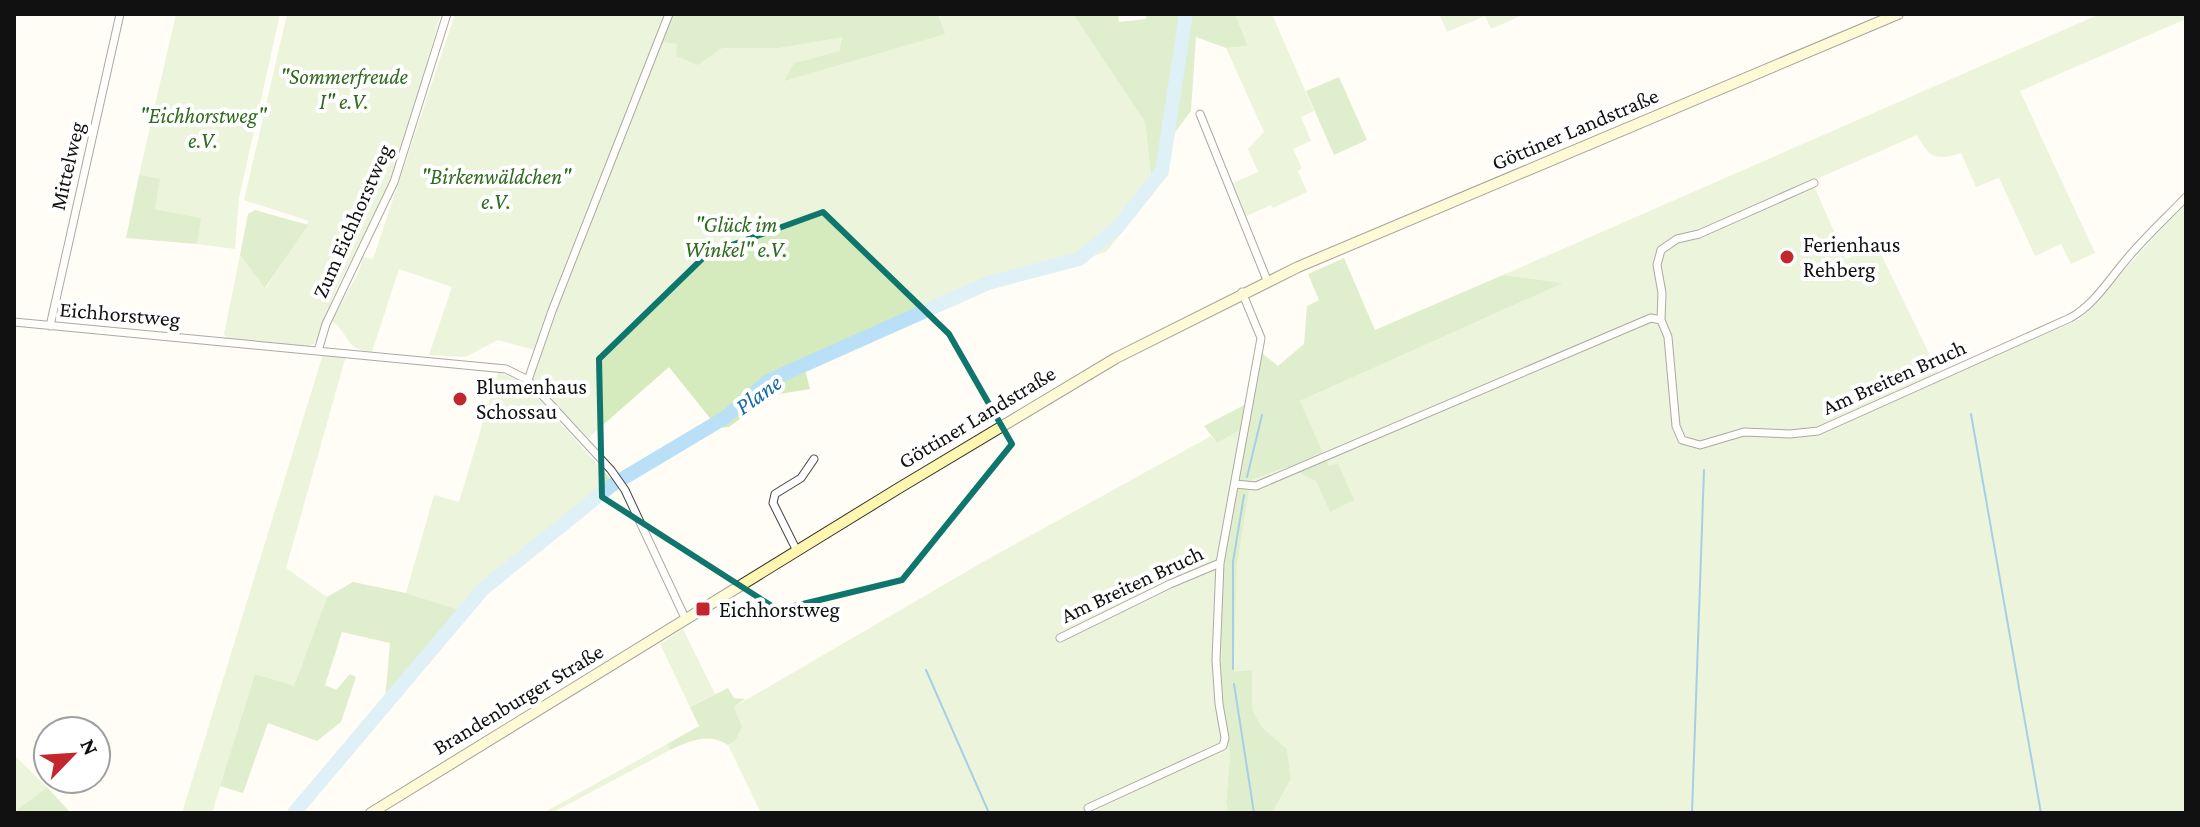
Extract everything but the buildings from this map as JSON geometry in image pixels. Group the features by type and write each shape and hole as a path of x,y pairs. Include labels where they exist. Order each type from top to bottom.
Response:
{"street":[{"name":"Mittelweg","path":"50,326 120,14"},
{"name":"Zum Eichhorstweg","path":"318,351 326,324 394,182 447,14"},
{"path":"528,380 552,311 669,14"},
{"name":"Göttiner Landstraße","path":"686,620 1087,374 1242,292 1898,14"},
{"path":"1200,114 1267,280"},
{"name":"Am Breiten Bruch","path":"1814,183 1699,234 1677,239 1664,246 1658,256 1661,320 1668,337 1676,426 1682,440 1700,445 1744,432 1811,433 2082,311 2138,246 2186,197"},
{"name":"Am Breiten Bruch","path":"1088,808 1223,746 1225,738 1216,660 1220,563 1261,338 1242,292"},
{"path":"1235,484 1256,486 1651,318 1661,320"},
{"name":"Eichhorstweg","path":"14,322 506,369 528,380 611,470 625,490 686,620"},
{"path":"797,551 773,503 775,494 801,478 814,459"},
{"name":"Am Breiten Bruch","path":"1060,638 1220,563"},
{"name":"Brandenburger Straße","path":"371,813 686,620"}],"highlighted area":[{"path":"823,212 949,334 1012,444 902,580 778,610 602,497 599,359 707,254"}],"green space":[{"name":"\"Eichhorstweg\" e.V.","path":"176,14 280,14 239,198 235,249 197,244 200,218 155,209 139,175"},
{"name":"\"Sommerfreude I\" e.V.","path":"287,14 441,14 395,173 337,288 317,339 309,346 228,340 224,334 240,255 266,288 309,221 244,200"},
{"name":"\"Birkenwäldchen\" e.V.","path":"455,14 665,14 534,350 498,340 465,357 429,355 452,287 399,269 372,352 363,350 352,345 332,321 359,271 363,257 372,259 375,253"},
{"path":"673,14 938,14 945,34 784,81 794,63 839,51 842,37 780,48 722,48 698,65 676,56 677,44 661,42"},
{"name":"\"Glück im Winkel\" e.V.","path":"938,14 1073,14 1145,122 1151,175 1163,168 1169,174 1106,252 983,291 899,325 805,370 810,389 773,395 729,427 718,428 669,367 588,438 532,379 661,42 721,48 780,48 842,36 839,51 794,63 944,34"},
{"path":"1073,14 1118,14 1119,22 1146,19 1147,14 1235,14 1248,46 1226,48 1196,37 1191,111 1170,139 1163,168 1151,175 1145,122"},
{"path":"1235,14 1272,14 1314,111 1301,117 1311,141 1293,149 1302,168 1298,171 1307,192 1273,208 1271,205 1246,216 1233,183 1258,172 1248,149 1264,132 1226,48 1248,46"},
{"path":"1439,14 1525,14 1491,29 1485,16 1447,32"},
{"path":"2100,14 2186,14 2186,19 2020,91 2095,253 2071,264 2061,244 2035,256 1999,178 1976,187 1961,153 1934,156 1925,149 1917,135 1812,181 1846,259 1877,246 1939,374 1899,393 1901,398 2080,319 2186,202 2186,813 1272,813 1291,779 1287,749 1262,727 1252,709 1252,670 1234,673 1237,566 1251,480 1287,467 1316,480 1338,463 1329,467 1300,401 1562,283 1503,275"},
{"path":"1339,77 1367,140 1334,155 1306,91"},
{"path":"139,175 160,179 155,209 201,218 197,244 126,238"},
{"path":"255,210 308,225 265,288 240,255 248,214"},
{"path":"1344,258 1375,330 1503,275 1563,283 1300,401 1329,466 1338,463 1354,500 1330,512 1316,481 1287,467 1251,480 1237,566 1234,672 1252,670 1252,709 1262,727 1287,749 1291,779 1272,813 1228,813 1230,755 1221,686 1222,563 1242,429 1217,443 1204,426 1252,401 1262,353 1278,366 1304,344 1307,306 1319,300 1308,274"},
{"path":"323,354 346,356 286,568 327,597 294,687 255,674 212,813 182,813"},
{"path":"498,372 523,382 617,486 483,589 466,612 406,593 434,495 459,502"},
{"path":"1242,429 1222,563 1221,686 1230,755 1228,813 761,813 728,745 735,741 734,707 988,559 1211,436 1217,443"},
{"path":"353,582 406,593 466,612 384,712 390,643 342,632 325,685 336,690 350,674 356,677 341,722 317,741 268,723 243,793 220,786 255,674 294,686 327,597"},
{"path":"683,629 715,694 690,707 660,644"},
{"path":"728,688 734,698 745,699 734,707 742,727 735,741 728,745 706,738 670,750 667,744 699,726 690,707"},
{"path":"667,744 670,750 552,813 543,813"},
{"path":"14,755 32,772 32,795 36,795 14,812"},
{"path":"36,795 54,795 71,813 14,813"}],"waterway":[{"name":"Plane","path":"294,813 483,589 612,485 726,417 768,381 988,283 1079,259 1117,228 1162,171 1186,14"},
{"path":"1971,414 2041,813"},
{"path":"1247,477 1262,415"},
{"path":"1692,813 1704,470"},
{"path":"1233,669 1233,562 1244,495"},
{"path":"926,670 989,813"},
{"path":"1234,684 1254,813"}],"place":[{"name":"Ferienhaus Rehberg","path":"1787,257"},
{"name":"Blumenhaus Schossau","path":"460,399"},
{"name":"Eichhorstweg","path":"703,609"}]}
